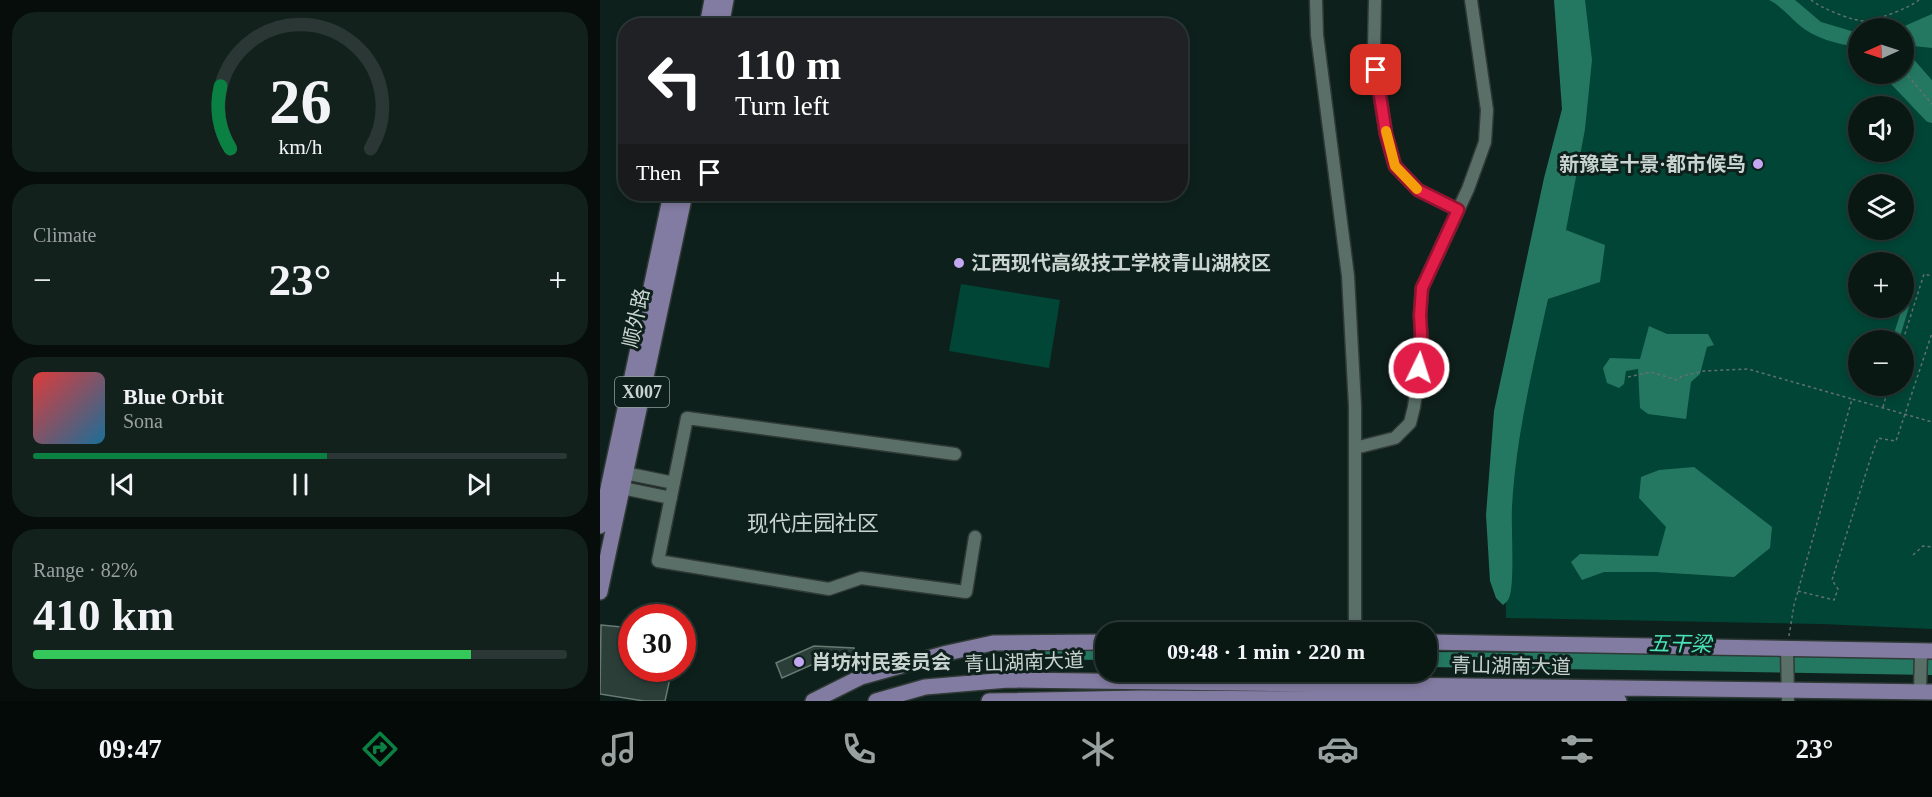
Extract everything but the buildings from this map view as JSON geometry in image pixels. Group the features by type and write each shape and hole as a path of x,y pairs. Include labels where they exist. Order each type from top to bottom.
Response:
{"main road":[{"path":"709,18 712,0"},
{"path":"723,18 726,0"},
{"name":"顺外路","path":"600,592 608,503 670,201"},
{"name":"顺外路","path":"600,526 608,503 623,480 683,201"},
{"path":"813,701 861,677 946,653 993,643 1095,642"},
{"path":"1437,642 1925,652"},
{"name":"青山湖南大道","path":"876,701 925,687 1008,680 1095,679"},
{"name":"青山湖南大道","path":"1254,682 1352,689 1619,701"},
{"name":"青山湖南大道","path":"989,701 1140,698 1319,700 1352,689 1924,687"}],"street":[{"path":"1316,0 1317,35 1347,276 1355,406 1354,622"},
{"path":"1375,0 1374,50 1386,134 1395,166 1418,190 1458,210"},
{"path":"1355,448 1395,438 1410,423 1422,350 1420,315 1422,288 1458,210 1485,142 1487,110 1471,0"},
{"path":"955,454 687,418 658,561 829,589 861,578 966,592 975,537"},
{"path":"623,480 674,483"},
{"path":"623,480 671,498"},
{"path":"1787,650 1787,689"},
{"path":"1924,687 1925,652"}],"path":[{"path":"1811,0 1848,18 1865,21 1919,0"},
{"path":"1914,83 1932,104"},
{"path":"1906,330 1924,274 1932,276"},
{"path":"1798,591 1834,600 1838,589 1832,580 1878,438 1896,441 1932,333"},
{"path":"1628,377 1651,372 1676,381 1682,376 1704,371 1748,369 1932,422"},
{"path":"1882,408 1886,396"},
{"path":"1787,650 1798,591 1852,399"},
{"path":"1913,555 1923,546 1932,547"}],"shaded area":[{"path":"1554,0 1585,0 1592,60 1585,129 1566,230 1605,245 1600,282 1548,299 1517,454 1512,507 1512,582 1509,598 1503,605 1496,598 1490,581 1486,515 1494,411 1544,178 1562,109"},
{"path":"1571,0 1932,0 1932,629 1822,624 1506,618 1502,424 1578,105"},
{"path":"1769,0 1795,0 1821,22 1848,30 1848,45 1812,34"},
{"path":"1932,14 1932,48 1914,46 1914,22"},
{"path":"961,284 1060,300 1049,368 949,351"},
{"path":"1899,318 1906,318 1902,330 1895,330"},
{"path":"1649,326 1667,334 1708,334 1714,345 1707,347 1700,374 1691,382 1686,419 1648,414 1640,408 1638,369 1626,371 1624,384 1619,388 1607,383 1603,368 1610,358 1640,359"},
{"path":"1694,467 1772,527 1770,548 1734,577 1655,572 1604,572 1582,580 1571,562 1580,554 1658,556 1666,527 1639,498 1641,477 1659,470"},
{"path":"1437,652 1932,656 1932,675 1437,667"}],"waterway":[{"path":"1914,73 1932,94"},
{"path":"1904,84 1932,114"},
{"name":"五干梁","path":"1011,654 1095,655"}],"slow traffic":[{"path":"1386,131 1395,166 1417,189"}],"place":[{"name":"新豫章十景·都市候鸟","path":"1758,164"},
{"name":"江西现代高级技工学校青山湖校区","path":"959,263"},
{"name":"肖坊村民委员会","path":"799,662"}],"district":[{"name":"现代庄园社区","path":"813,523"}],"route":[{"path":"1376,70 1386,134 1395,166 1418,190 1458,210 1422,288 1420,315 1422,350 1419,368"}]}
